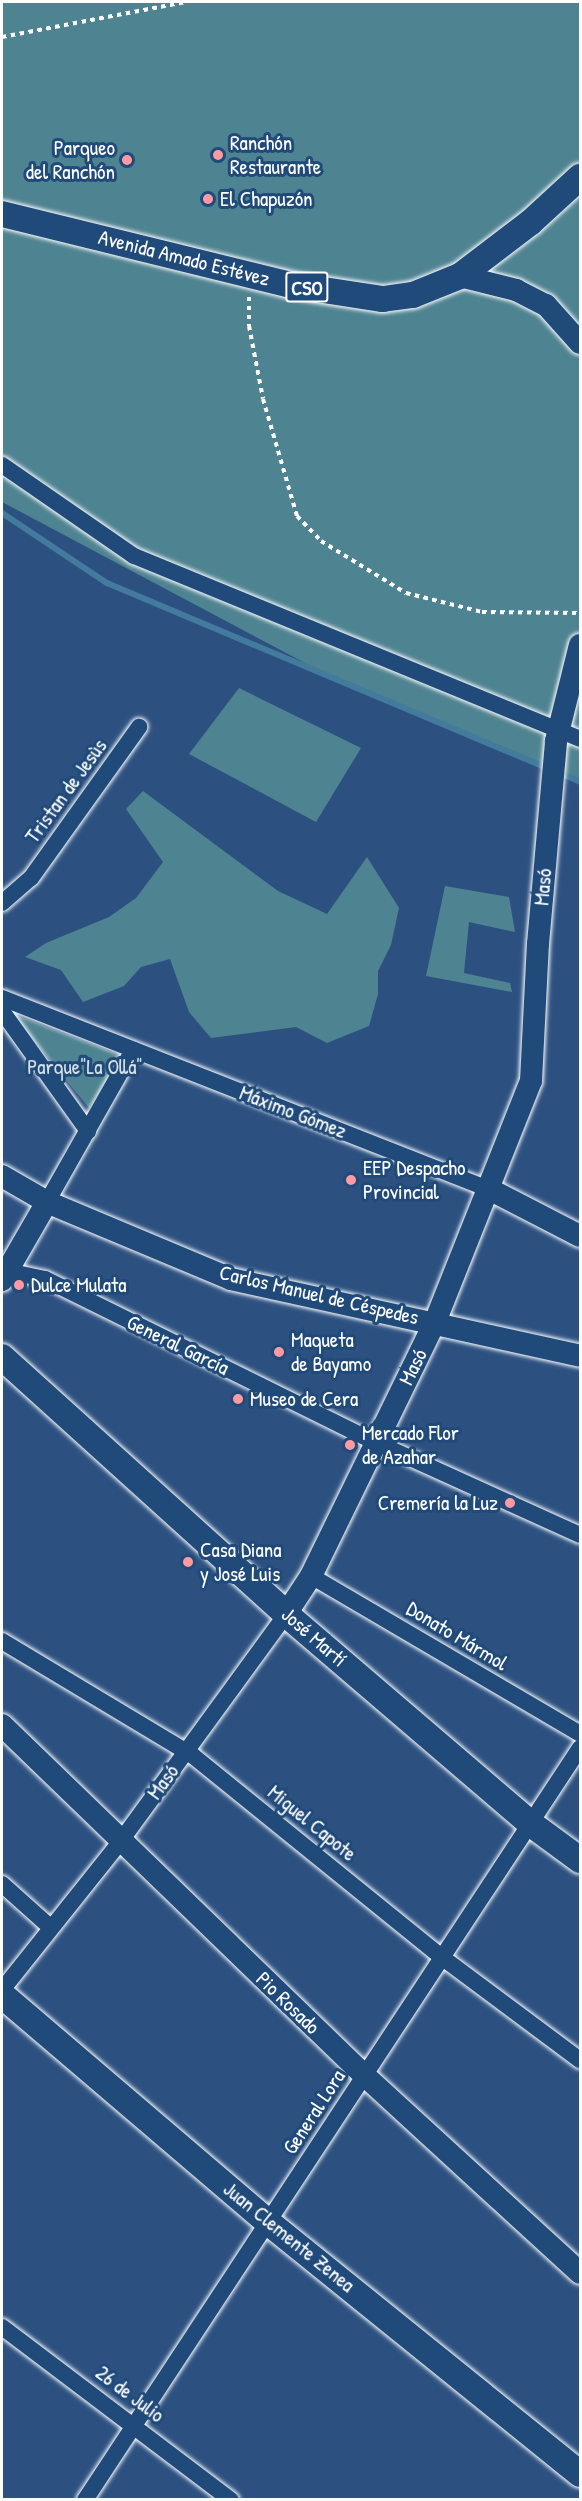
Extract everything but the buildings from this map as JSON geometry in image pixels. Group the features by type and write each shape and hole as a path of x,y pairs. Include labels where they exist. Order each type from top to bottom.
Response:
{"main road":[{"name":"Avenida Amado Estévez","path":"2,214 249,274 383,299 413,296 460,276 531,222 580,177"},
{"name":"José Martí","path":"2,1357 286,1614 531,1824 580,1860"},
{"name":"Juan Clemente Zenea","path":"2,1995 269,2223 580,2474"}],"street":[{"path":"460,276 516,290 546,304 580,343"},
{"path":"2,465 134,556 558,736 580,739"},
{"name":"Masó","path":"2,1990 49,1926 120,1842 286,1614 311,1576 435,1322 490,1190 531,1081 537,944 552,783 558,736 580,645"},
{"name":"Tristan de Jesùs","path":"2,903 31,878 139,727"},
{"name":"Máximo Gómez","path":"2,998 490,1190 580,1236"},
{"path":"2,1011 88,1131"},
{"path":"3,1273 47,1202 133,1050"},
{"name":"Carlos Manuel de Céspedes","path":"2,1176 47,1202 231,1279 435,1322 580,1356"},
{"name":"General García","path":"3,1273 45,1279 375,1442 580,1535"},
{"name":"Donato Mármol","path":"311,1576 580,1734"},
{"name":"Miguel Capote","path":"2,1641 185,1751 443,1958 580,2060"},
{"name":"Pio Rosado","path":"2,1725 120,1842 364,2075 580,2273"},
{"name":"General Lora","path":"85,2499 136,2426 580,1748"},
{"path":"2,1884 49,1926"},
{"name":"26 de Julio","path":"2,2327 231,2499"}],"path":[{"path":"2,37 186,2"},
{"path":"249,274 249,326 263,399 297,516 321,541 406,593 482,612 580,613"}],"green space":[{"path":"2,2 580,2 580,782 337,680 2,502"},
{"path":"239,688 361,748 316,822 189,754"},
{"path":"143,791 278,891 327,914 367,857 399,908 391,945 378,971 378,994 369,1026 327,1043 296,1027 211,1038 189,1012 170,959 141,967 124,986 83,1002 61,970 25,957 46,943 109,917 136,898 163,862 126,809"},
{"path":"445,886 509,897 515,932 469,922 464,973 510,983 512,992 426,976"},
{"name":"Parque\"La Ollá\"","path":"13,1014 122,1056 89,1108"}],"waterway":[{"path":"2,513 107,583 548,768"},
{"path":"558,772 580,782"}],"place":[{"name":"Ranchón Restaurante","path":"218,155"},
{"name":"Parqueo del Ranchón","path":"127,160"},
{"name":"El Chapuzón","path":"208,199"},
{"name":"EEP Despacho Provincial","path":"351,1180"},
{"name":"Dulce Mulata","path":"19,1285"},
{"name":"Maqueta de Bayamo","path":"279,1352"},
{"name":"Museo de Cera","path":"238,1399"},
{"name":"Mercado Flor de Azahar","path":"350,1445"},
{"name":"Cremería la Luz","path":"510,1503"},
{"name":"Casa Diana y José Luis","path":"188,1562"}]}
